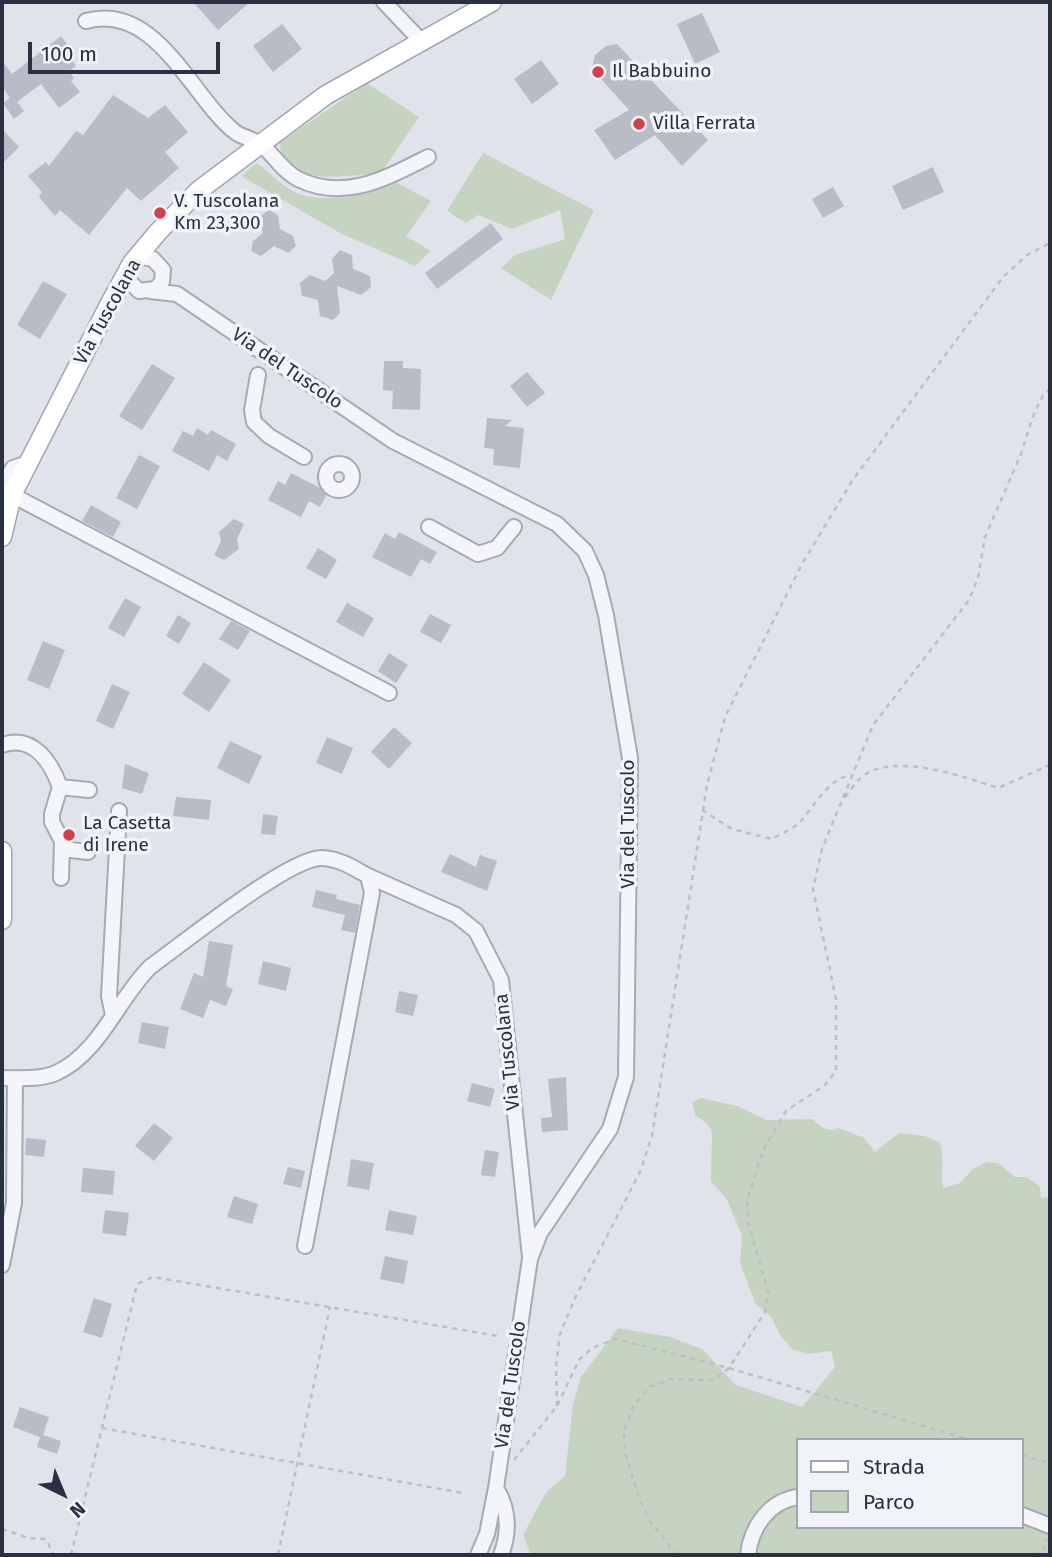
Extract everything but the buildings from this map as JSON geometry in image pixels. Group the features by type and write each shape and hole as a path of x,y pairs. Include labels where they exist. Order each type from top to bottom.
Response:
{"main road":[{"name":"Via Tuscolana","path":"2,537 7,490 28,463 108,304 131,265 158,232 198,191 326,95 492,2"},
{"path":"2,851 2,920"}],"street":[{"path":"384,2 422,42"},
{"path":"86,21 100,17 125,21 154,39 235,132 261,144 297,179 341,189 374,184 429,157"},
{"path":"147,292 162,282 156,242 158,232"},
{"path":"147,292 132,285 128,275 131,265 148,257 162,268 177,294"},
{"path":"108,304 126,294 177,294"},
{"name":"Via del Tuscolo","path":"177,294 393,441 557,524 585,551 596,575 606,615 630,758 626,1077 610,1129 540,1233 530,1259 499,1471 487,1534 478,1555"},
{"path":"258,375 252,411 254,422 269,436 304,457"},
{"path":"7,490 389,693"},
{"path":"429,527 478,554 498,548 514,527"},
{"path":"2,745 12,741 41,752 51,763 60,787 52,822 62,841 61,878"},
{"path":"60,787 89,790"},
{"path":"113,1015 108,996 119,811"},
{"path":"62,849 88,852"},
{"name":"Via Tuscolana","path":"8,1078 57,1072 81,1055 150,967 291,868 308,860 323,858 346,864 456,915 477,931 500,980 530,1259"},
{"path":"305,1246 372,894 368,876"},
{"path":"2,1265 14,1203 8,1078"},
{"path":"496,1488 506,1504 507,1539 501,1555"},
{"path":"748,1555 753,1534 769,1509 784,1500 796,1497"},
{"path":"1024,1516 1049,1525"}],"path":[{"path":"557,1406 556,1367 560,1334 575,1298 640,1172 652,1136 702,810 725,716 802,564 852,481 1003,277 1027,256 1050,243"},
{"path":"677,1555 650,1521 639,1498 625,1453 624,1431 633,1406 650,1388 671,1379 714,1380 729,1368 765,1312 768,1292 748,1222 747,1200 764,1148 786,1111 824,1086 836,1071 836,999 813,889 822,849 873,725 969,600 978,578 985,537 1043,395 1050,389"},
{"path":"841,801 864,775 897,766 940,769 998,788 1050,765"},
{"path":"702,810 732,829 772,839 799,823 817,797 844,776 852,775"},
{"path":"71,1555 137,1284 153,1277 498,1336"},
{"path":"278,1555 330,1307"},
{"path":"499,1471 511,1465 557,1406 579,1360 592,1348 615,1339 729,1368 964,1438"},
{"path":"102,1428 463,1493"},
{"path":"1024,1456 1050,1463"},
{"path":"1034,1555 1046,1546 1049,1525"},
{"path":"2,1529 28,1538 46,1539 54,1555"}],"green space":[{"path":"367,83 419,117 381,173 319,176 291,167 283,157 280,142"},
{"path":"483,153 594,210 551,300 501,268 515,255 565,239 560,210 512,229 478,215 466,223 447,211"},
{"path":"257,163 290,190 313,197 348,196 392,180 431,201 406,236 431,251 415,266 340,233 241,176"},
{"path":"701,1098 737,1106 767,1120 813,1119 825,1128 839,1128 864,1138 875,1152 899,1133 925,1136 940,1143 943,1188 960,1183 973,1169 987,1162 998,1163 1015,1177 1027,1177 1040,1187 1041,1198 1050,1197 1050,1555 531,1555 523,1535 546,1492 565,1476 573,1404 581,1377 618,1328 670,1337 702,1349 736,1385 802,1407 835,1367 831,1351 807,1354 792,1349 780,1335 772,1318 755,1303 740,1263 742,1235 727,1200 711,1181 712,1133 709,1125 695,1115 692,1102"}],"place":[{"name":"Il Babbuino","path":"598,72"},
{"name":"Villa Ferrata","path":"639,124"},
{"name":"V. Tuscolana Km 23,300","path":"160,213"},
{"name":"La Casetta di Irene","path":"69,835"}]}
